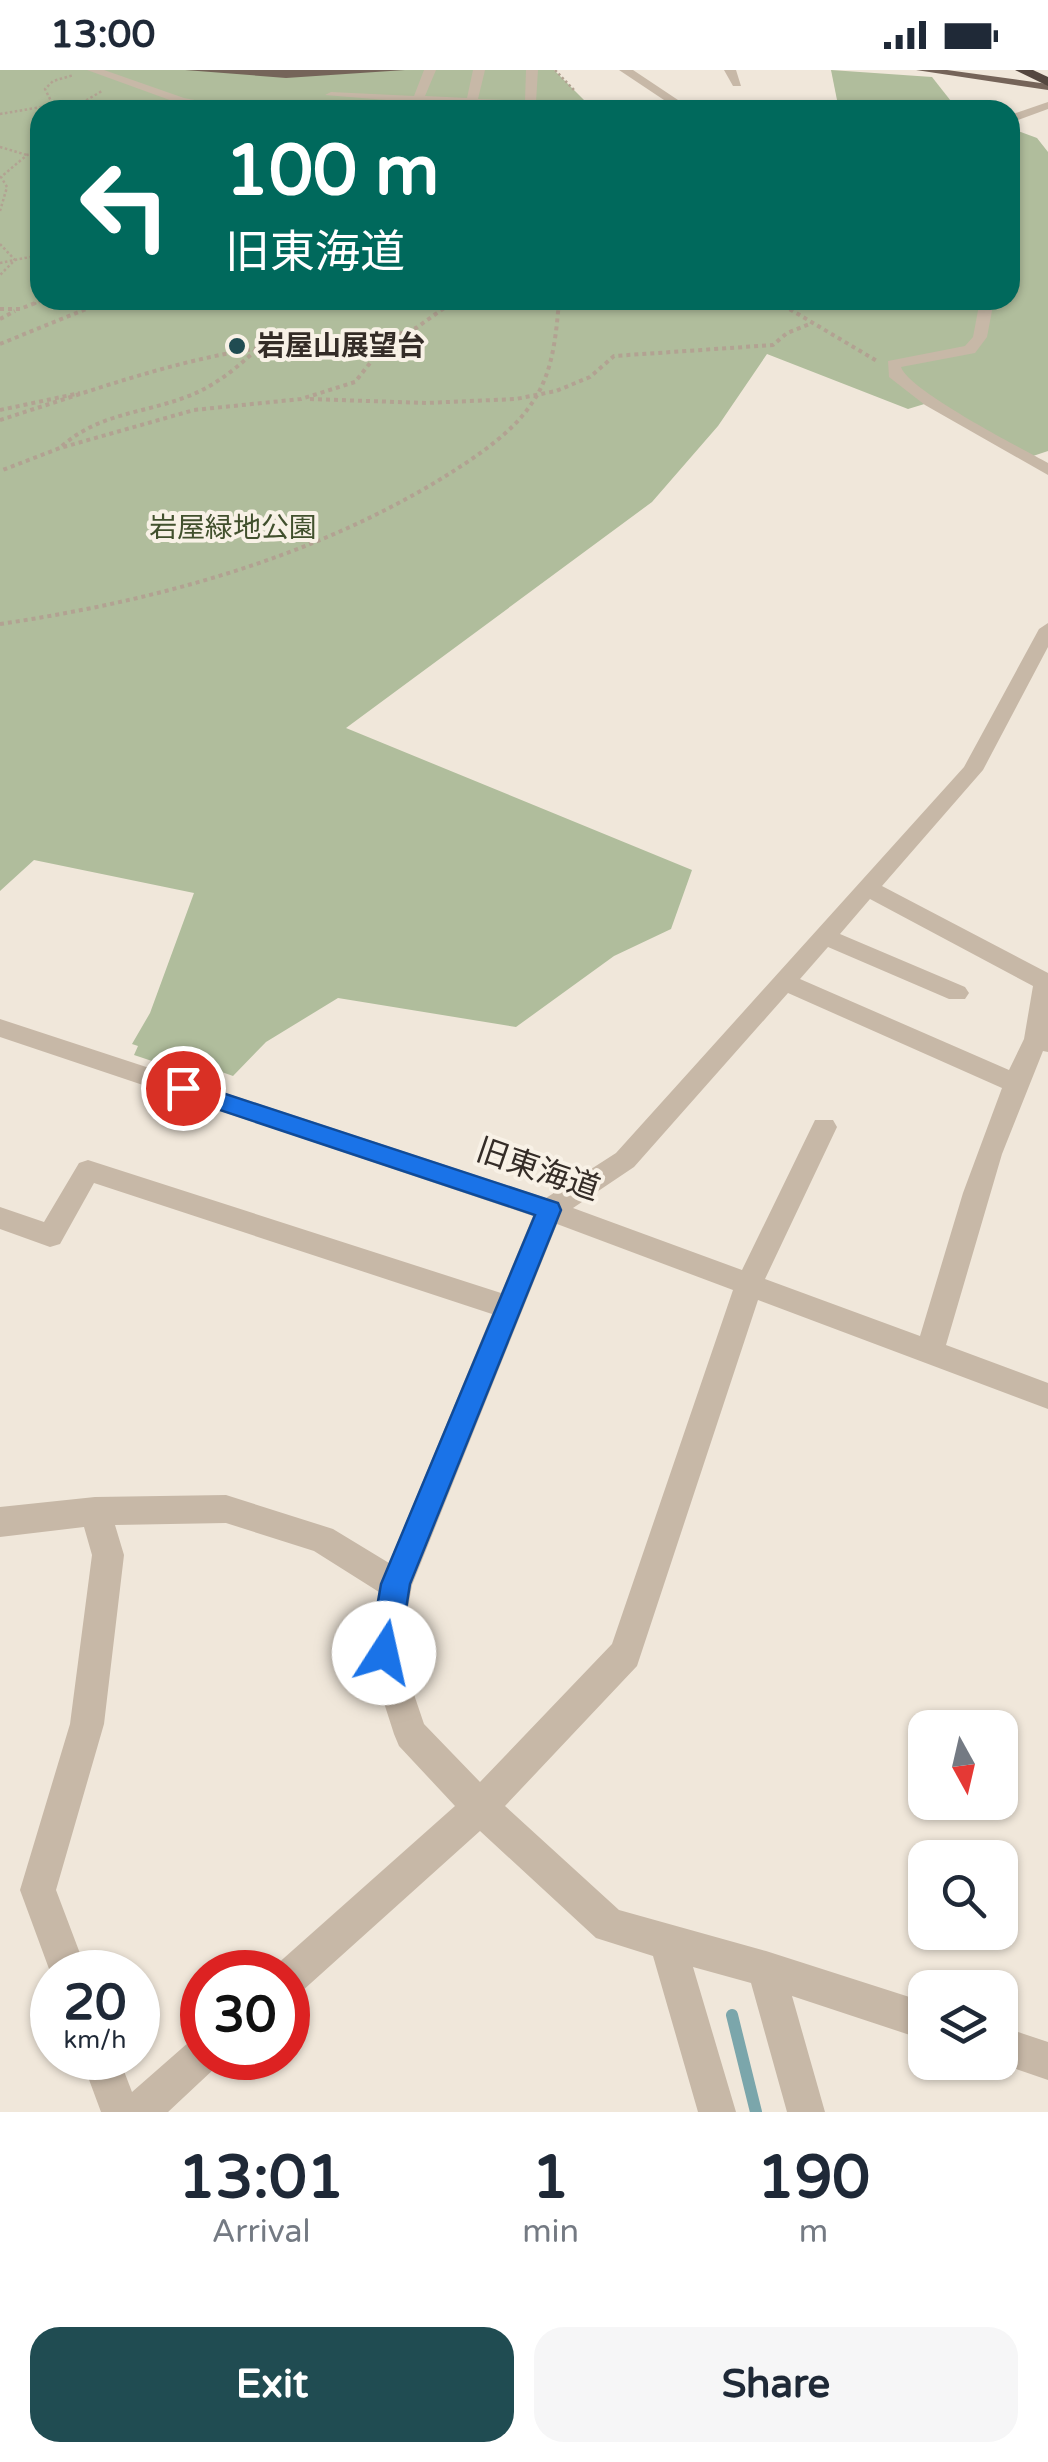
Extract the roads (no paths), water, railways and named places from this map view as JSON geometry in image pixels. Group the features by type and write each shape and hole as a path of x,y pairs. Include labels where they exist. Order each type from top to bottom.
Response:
{"highway":[{"path":"1022,70 1048,85"}],"main road":[{"path":"191,70 399,70"},
{"path":"922,70 1048,85"}],"street":[{"path":"93,70 179,100"},
{"path":"418,100 430,70"},
{"path":"472,100 479,70"},
{"path":"530,100 532,70"},
{"path":"625,70 671,100"},
{"path":"730,70 738,84"},
{"path":"366,100 377,71"},
{"path":"329,100 341,72"},
{"path":"331,95 385,100"},
{"path":"578,95 583,100"},
{"path":"1020,115 1048,105"},
{"path":"985,310 980,337 970,350 894,364 897,378 1048,470"},
{"path":"908,2015 766,1969 609,1925 480,1807 411,1734 384,1653 396,1584 549,1210 626,1160 973,770 1048,629"},
{"path":"867,888 1045,982 1042,1041 1015,1083 970,1211 930,1352"},
{"path":"826,936 957,993"},
{"path":"787,983 1015,1083"},
{"name":"旧東海道","path":"0,1028 549,1210 1048,1396"},
{"path":"310,1959 480,1807 624,1654 748,1284 824,1127"},
{"path":"0,1218 50,1236 88,1170 509,1308"},
{"path":"0,1522 94,1510 226,1509 322,1539 396,1584"},
{"path":"61,1950 38,1890 88,1724 108,1555 94,1510"},
{"path":"668,1940 717,2112"},
{"path":"766,1969 806,2112"},
{"path":"1018,2051 1048,2061"},
{"path":"139,2112 180,2075"},
{"path":"108,2080 120,2112"}],"waterway":[{"path":"732,2015 756,2112"}],"place":[{"name":"岩屋山展望台","path":"237,346"}],"park label":[{"name":"岩屋緑地公園","path":"233,528"}]}
